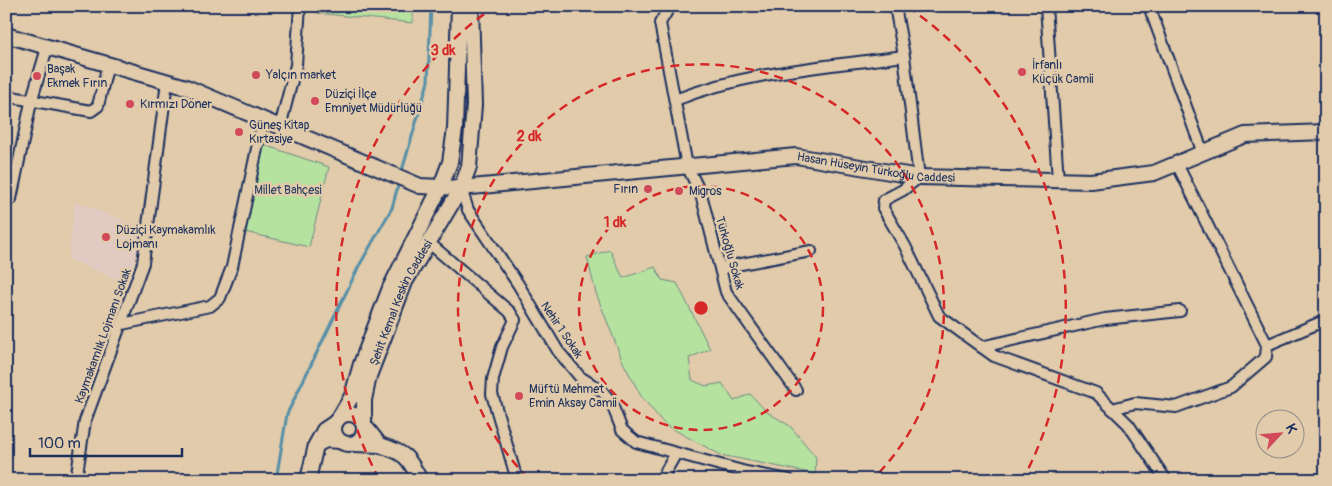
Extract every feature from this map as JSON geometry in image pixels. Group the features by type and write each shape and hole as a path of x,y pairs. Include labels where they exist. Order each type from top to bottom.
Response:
{"main road":[{"path":"420,480 411,462 400,452 380,445 344,444 334,432 338,420 352,396 361,364 390,288 441,186 450,162 455,129 459,6"},
{"name":"Şehit Kemal Keskin Caddesi","path":"364,424 364,400 369,376 405,282 461,188 469,167 474,105 471,6"},
{"path":"6,35 186,87 280,127"},
{"name":"Hasan Hüseyin Türkoğlu Caddesi","path":"280,127 420,186 461,188 796,156 919,176 1091,181 1154,173 1245,135 1326,132"},
{"path":"308,480 316,445 324,430 343,415 354,414 380,445"},
{"path":"354,444 364,434 364,424"},
{"path":"316,445 326,440 340,441"}],"street":[{"path":"280,127 296,64 300,6"},
{"name":"Türkoğlu Sokak","path":"670,6 660,23 687,166 701,194 726,292 796,390"},
{"path":"895,6 904,56 919,176 903,190 884,200 882,208 905,246 939,316 994,356 1096,393 1128,424 1166,480"},
{"path":"1046,6 1058,180"},
{"path":"1149,6 1203,153"},
{"path":"6,201 11,199 16,184 31,102 47,48"},
{"path":"675,100 708,87 743,78 904,56"},
{"path":"6,96 31,102 90,111 98,106 108,64"},
{"name":"Kaymakamlık Lojmanı Sokak","path":"76,480 85,421 143,263 167,82"},
{"path":"122,324 210,306 220,298 232,267 263,120"},
{"path":"1112,409 1134,403 1176,407 1231,387 1266,358 1267,345 1177,164"},
{"name":"Nehir 1 Sokak","path":"461,188 468,210 518,284 558,351 580,377 602,391 610,402 622,430 636,442 762,477 789,480"},
{"path":"428,242 502,306 515,320 502,347 493,379 492,394 517,480"},
{"path":"720,268 811,251"},
{"path":"981,347 1105,319 1180,311"},
{"path":"1267,345 1326,320"},
{"path":"661,480 676,453"}],"shaded area":[{"name":"Düziçi Kaymakamlık Lojmanı","path":"75,201 143,228 129,284 68,259"}],"green space":[{"path":"320,6 413,6 413,23 317,13"},
{"name":"Millet Bahçesi","path":"261,144 329,167 309,247 245,232"},
{"path":"610,250 623,278 655,267 662,280 677,283 710,349 689,358 692,380 706,386 722,383 734,401 750,394 767,412 790,426 816,457 815,474 721,455 665,425 641,396 623,362 596,293 587,257"}],"waterway":[{"path":"401,174 428,82 431,6"},
{"path":"276,480 287,414 359,266 392,208 399,182"}],"place":[{"name":"İrfanlı Küçük Camii","path":"1022,72"},
{"name":"Yalçın market","path":"256,75"},
{"name":"Başak Ekmek Fırın","path":"37,76"},
{"name":"Düziçi İlçe Emniyet Müdürlüğü","path":"315,101"},
{"name":"Kırmızı Döner","path":"130,104"},
{"name":"Güneş Kitap Kırtasiye","path":"239,132"},
{"name":"Fırın","path":"648,189"},
{"name":"Migros","path":"679,191"},
{"name":"Düziçi Kaymakamlık Lojmanı","path":"106,237"},
{"name":"Müftü Mehmet Emin Aksay Camii","path":"519,396"}]}
